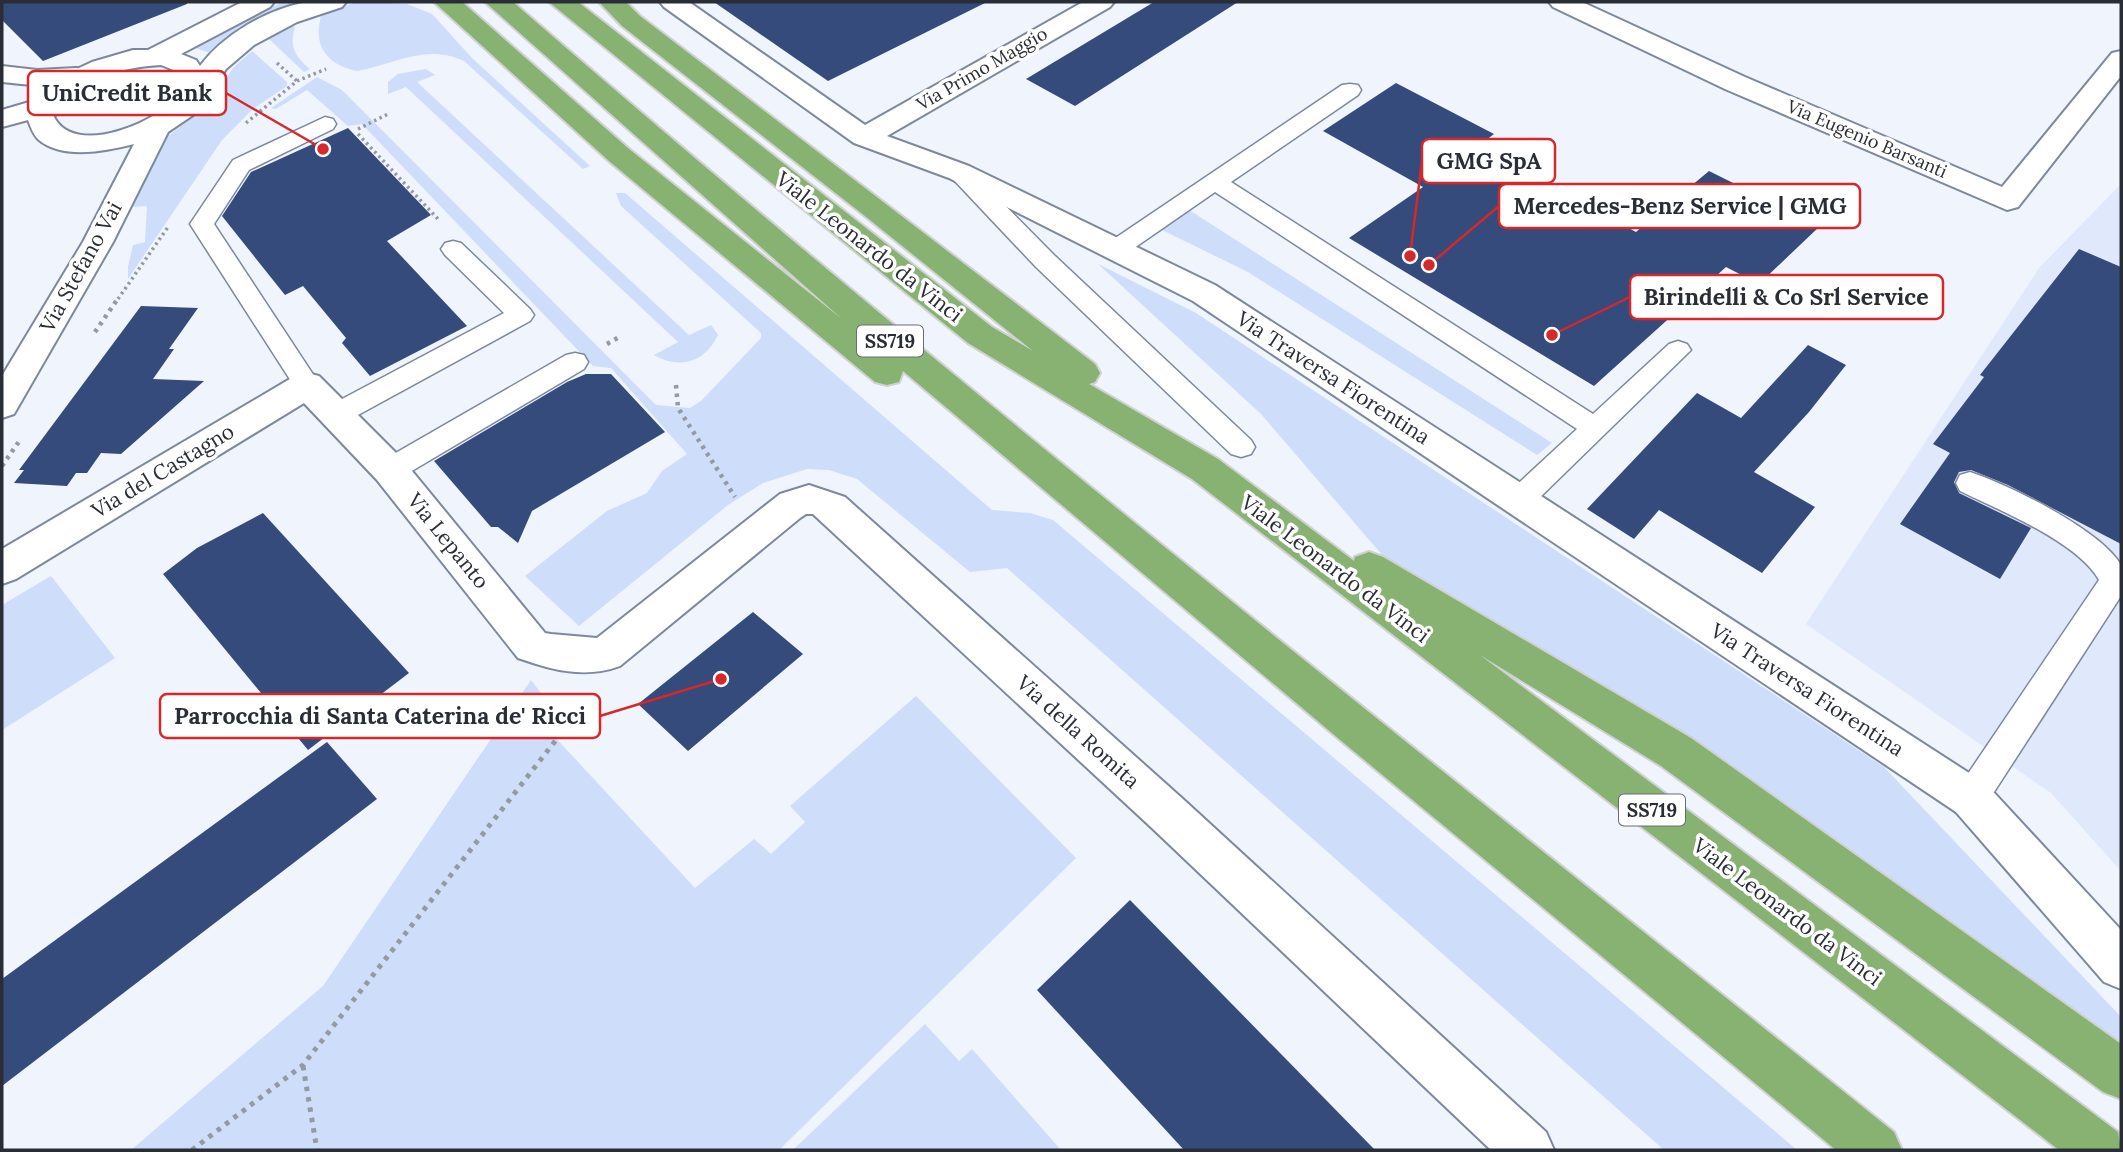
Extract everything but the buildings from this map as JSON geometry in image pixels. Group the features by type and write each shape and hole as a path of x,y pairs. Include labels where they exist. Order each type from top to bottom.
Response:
{"highway":[{"path":"447,2 619,155 946,421 1109,527"},
{"name":"SS719","path":"498,2 671,156 1109,527 1876,1150"},
{"name":"Viale Leonardo da Vinci","path":"562,2 980,335 1205,469 2100,1150"},
{"path":"612,2 631,21 876,209 1205,469 1676,752 2121,1074"}],"street":[{"path":"154,57 261,2"},
{"path":"2,90 42,112 54,138 101,142 130,136 157,126 178,114 192,100 198,86 221,59 245,40 277,21 333,2"},
{"name":"Via Traversa Fiorentina","path":"673,2 864,137 959,172 1204,293 1971,798 2121,965"},
{"name":"Via Primo Maggio","path":"864,137 1101,2"},
{"name":"Via Eugenio Barsanti","path":"1563,2 1735,83 2007,200 2121,59"},
{"path":"2,75 37,78 76,76 128,59 154,57 174,60 188,66 197,75 198,86"},
{"path":"2,132 42,112 76,76"},
{"path":"2,119 42,112"},
{"name":"Via Stefano Vai","path":"2,405 98,242 157,126"},
{"name":"Via Lepanto","path":"307,385 390,470 532,646 557,655 581,657 606,654"},
{"name":"Via del Castagno","path":"8,562 307,385"},
{"name":"Via della Romita","path":"606,654 797,501 816,499 832,507 1168,814 1528,1150"}],"lane":[{"path":"1116,250 1350,90"},
{"path":"307,385 202,224 241,164 325,124"},
{"path":"959,172 1045,261 1241,447"},
{"path":"1215,182 1595,428"},
{"path":"337,414 521,315 453,249"},
{"path":"1519,500 1678,350"},
{"path":"390,470 575,362"},
{"path":"1970,483 2084,543 2116,571 2115,582 1971,798"}],"path":[{"path":"354,131 390,113"},
{"path":"325,124 350,127 435,213 453,249"},
{"path":"676,385 678,408 745,512 763,527"},
{"path":"192,1150 303,1065 570,722 606,654"},
{"path":"303,1065 317,1150"}],"shaded area":[{"path":"283,2 299,2 255,22 210,53 189,46"},
{"path":"357,2 407,4 432,14 473,59 590,166 583,169 464,61 450,56 423,54 357,71 329,58 320,43 319,24 322,13"},
{"path":"291,26 295,27 295,51 310,69 304,72 269,39"},
{"path":"252,51 287,82 287,86 253,109 222,140 128,279 133,245 145,242 147,206 133,207 147,172 167,137 210,103 233,68"},
{"path":"426,69 435,75 417,82 689,335 711,325 718,335 706,352 691,361 683,362 664,360 654,355 678,342 406,87 388,94 388,82 398,74"},
{"path":"317,77 342,90 656,405 690,408 701,401 761,338 761,333 621,206 616,193 625,193 992,510 1030,513 1053,520 1797,1150 1664,1150 1007,568 970,572 857,479 829,470 807,469 763,483 728,505 579,626 525,576 607,511 647,493 662,471 687,454 611,368 593,366 362,124 348,126 307,90 276,109 271,108"},
{"path":"2121,184 2121,871 2051,793 1806,624 2039,268"},
{"path":"1186,208 1552,443 1537,455 1248,272 1156,227"},
{"path":"1098,264 1196,313 1884,767 2121,1017 2121,1067 1681,747 1383,556 1261,414"},
{"path":"51,576 115,658 2,730 2,605"},
{"path":"531,680 562,721 553,735 695,888 754,839 771,854 805,822 790,806 916,696 1076,858 779,1150 131,1150 323,986"},
{"path":"925,1024 959,1061 972,1049 1061,1150 793,1150"}],"place":[{"name":"UniCredit Bank","path":"323,149"},
{"name":"GMG SpA","path":"1410,256"},
{"name":"Mercedes-Benz Service | GMG","path":"1429,265"},
{"name":"Birindelli & Co Srl Service","path":"1552,335"},
{"name":"Parrocchia di Santa Caterina de' Ricci","path":"721,679"}]}
